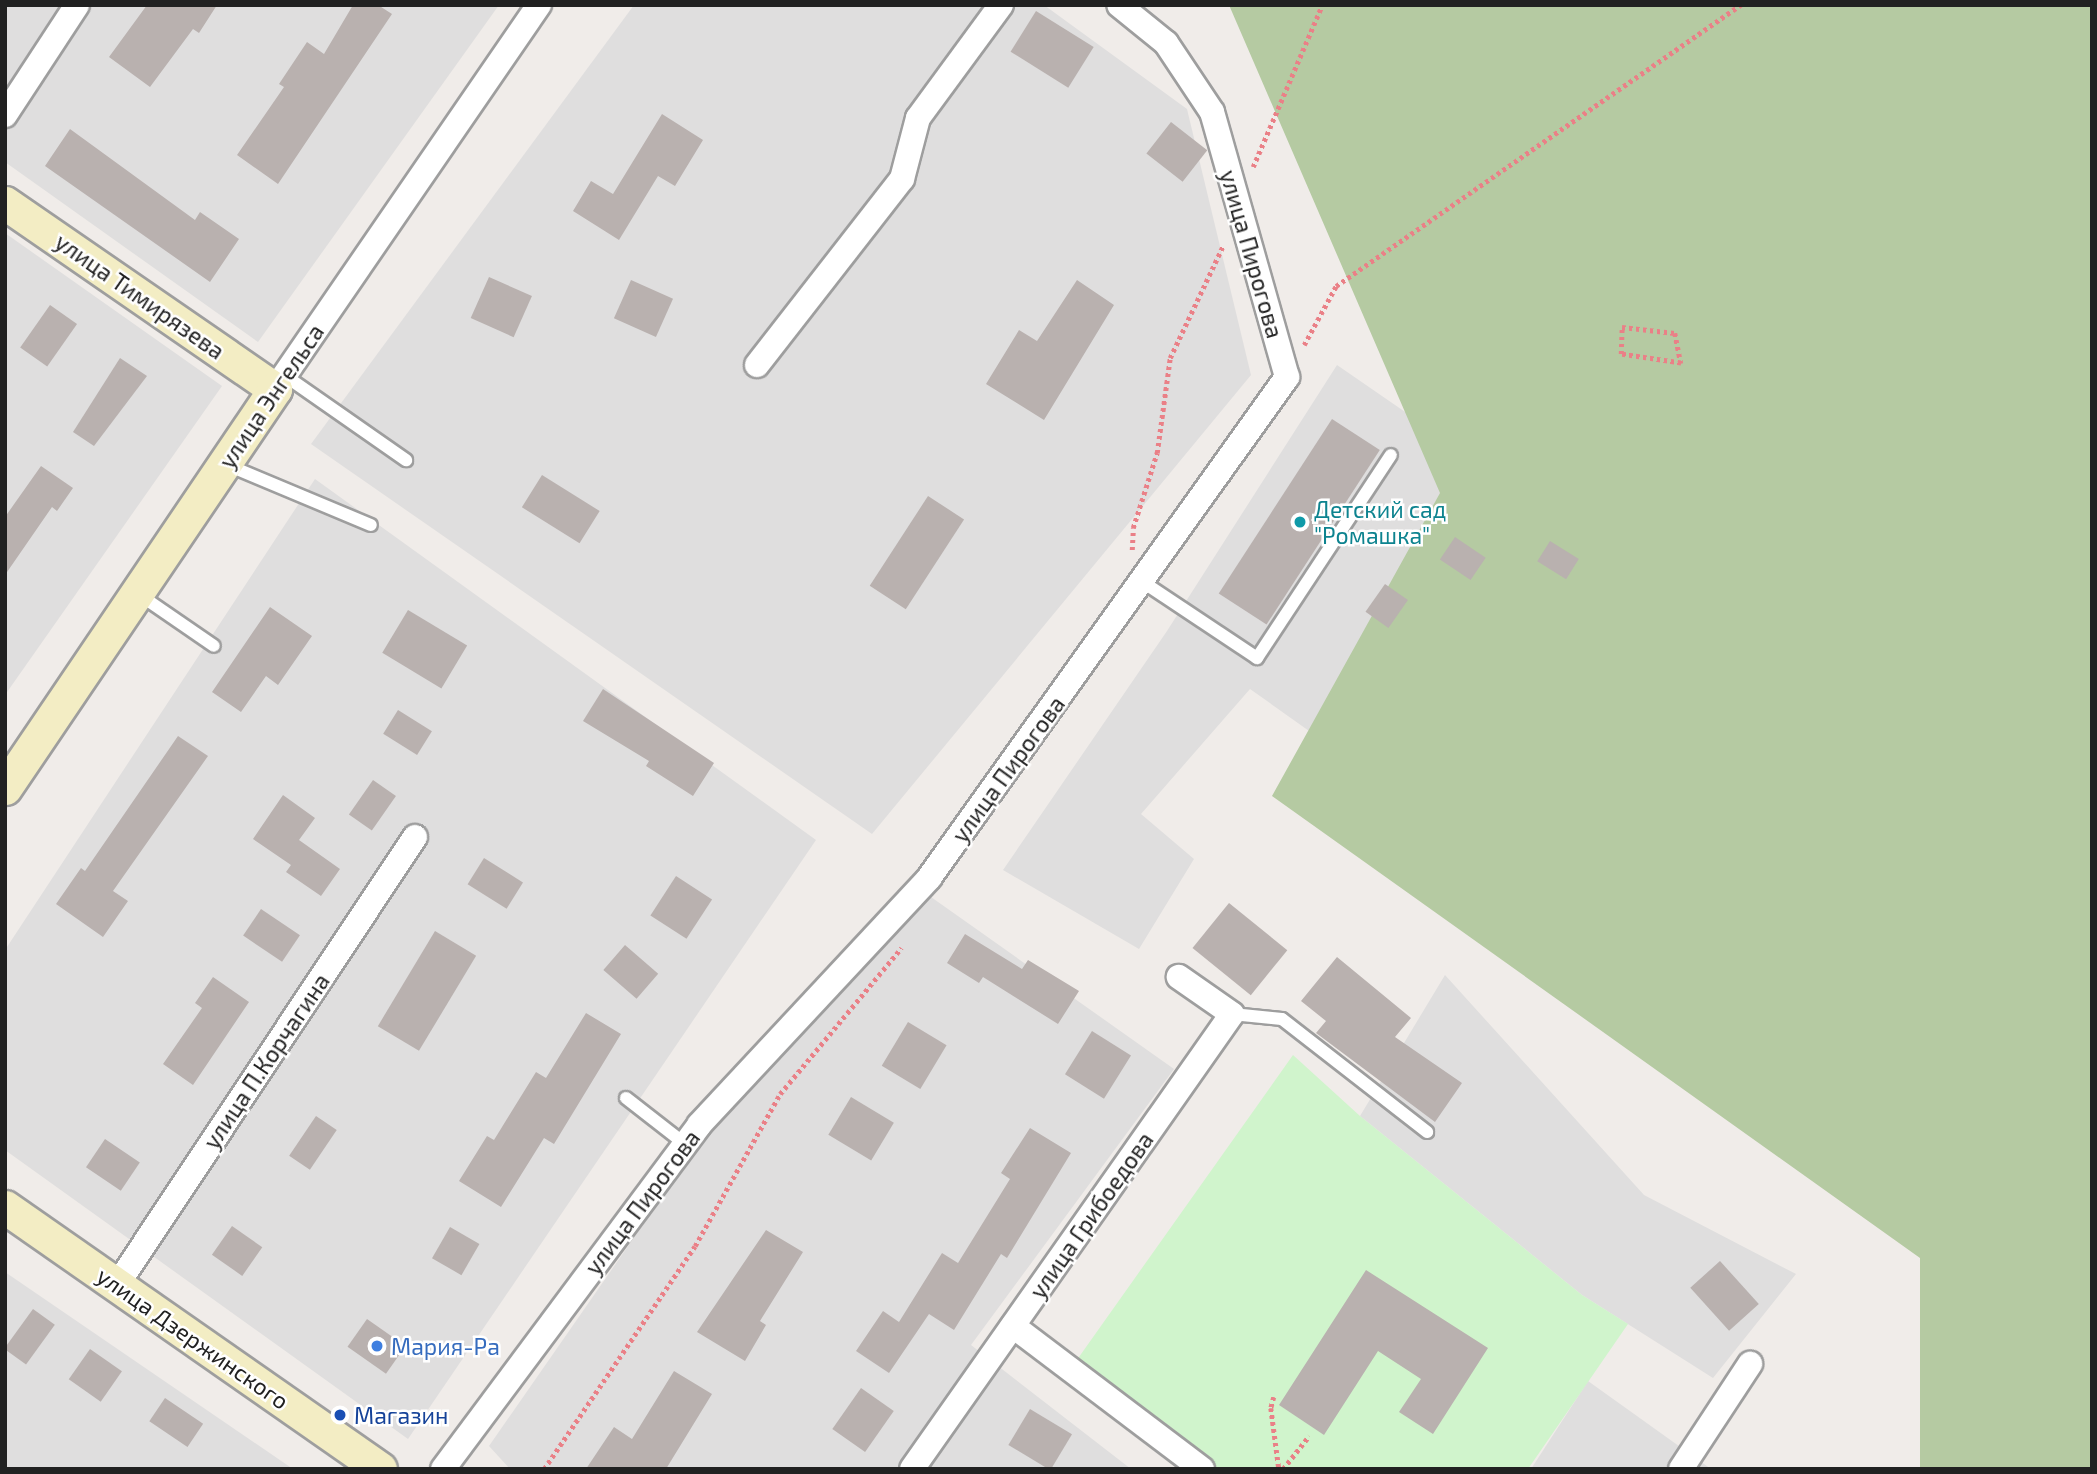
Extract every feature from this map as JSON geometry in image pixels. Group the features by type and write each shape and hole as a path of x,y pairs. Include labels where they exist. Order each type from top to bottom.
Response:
{"street":[{"path":"5,115 77,5"},
{"name":"улица Энгельса","path":"5,788 279,382 539,5"},
{"path":"758,365 902,179 918,118 1001,5"},
{"name":"улица Пирогова","path":"443,1469 685,1144 929,878 1287,377 1212,112 1166,43 1119,5"},
{"name":"улица Тимирязева","path":"5,203 279,382"},
{"name":"улица П.Корчагина","path":"117,1285 415,837"},
{"path":"1179,977 1232,1014"},
{"name":"улица Грибоедова","path":"912,1469 1232,1014"},
{"name":"улица Дзержинского","path":"5,1207 380,1469"},
{"path":"1013,1326 1202,1469"},
{"path":"1682,1469 1750,1364"}],"lane":[{"path":"279,382 406,460"},
{"path":"1143,582 1257,658 1391,455"},
{"path":"225,463 371,525"},
{"path":"137,592 214,646"},
{"path":"1232,1014 1282,1019 1427,1132"},
{"path":"626,1098 685,1144"}],"path":[{"path":"1143,582 1132,566 1133,528 1157,453 1170,358 1239,208 1322,5"},
{"path":"1287,377 1336,286 1741,5"},
{"path":"1622,327 1675,333 1681,363 1621,354 1622,327"},
{"path":"544,1469 695,1246 780,1094 898,954 906,934 897,912"},
{"path":"1275,1397 1271,1408 1281,1469"},
{"path":"1281,1469 1309,1436"}],"shaded area":[{"path":"5,5 499,5 258,342 5,162"},
{"path":"634,5 1044,5 1187,109 1251,375 872,834 311,444"},
{"path":"5,233 222,386 5,695"},
{"path":"1337,365 1643,576 1412,804 1250,689 1141,814 1194,859 1139,949 1003,870 1167,631"},
{"path":"315,479 816,840 408,1439 5,1150 5,950"},
{"path":"931,897 1174,1069 971,1345 1131,1469 510,1469 489,1446 697,1147"},
{"path":"1445,975 1644,1195 1796,1274 1713,1378 1582,1295 1360,1116"},
{"path":"5,1272 293,1469 5,1469"},
{"path":"1588,1381 1711,1469 1531,1469"}],"green space":[{"path":"1229,5 2092,5 2092,1469 1920,1469 1920,1258 1272,796 1440,493"},
{"path":"1293,1055 1360,1116 1582,1295 1628,1324 1528,1469 1215,1469 1074,1364"}],"building":[{"path":"147,5 217,5 199,33 193,29 150,87 109,57"},
{"path":"353,5 378,5 392,14 278,184 237,155 284,87 279,84 307,42 324,54"},
{"path":"1036,11 1094,47 1068,88 1011,52"},
{"path":"662,114 703,140 675,186 658,176 619,240 573,211 591,181 613,194"},
{"path":"1171,122 1207,150 1183,182 1146,154"},
{"path":"70,129 195,220 200,212 239,239 210,282 45,166"},
{"path":"489,277 532,296 514,337 471,318"},
{"path":"631,280 673,299 656,337 614,318"},
{"path":"1077,280 1114,305 1044,420 986,384 1019,330 1037,341"},
{"path":"50,305 77,324 47,367 20,348"},
{"path":"120,358 147,376 94,446 73,432"},
{"name":"Детский сад \"Ромашка\"","path":"1332,419 1380,450 1267,624 1219,593"},
{"path":"41,466 73,488 57,511 52,507 5,575 5,517"},
{"path":"542,475 600,511 580,543 522,507"},
{"path":"928,496 964,519 906,609 870,586"},
{"path":"1455,537 1486,558 1471,580 1440,559"},
{"path":"1550,541 1579,559 1566,579 1537,561"},
{"path":"1385,584 1408,600 1388,628 1365,612"},
{"path":"270,607 312,636 278,685 266,676 241,712 212,692"},
{"path":"408,610 467,646 441,688 382,653"},
{"path":"603,689 714,763 693,796 646,766 649,761 583,721"},
{"path":"398,710 432,731 417,755 383,734"},
{"path":"178,736 208,756 113,891 128,901 103,937 56,904 81,868 85,871"},
{"path":"373,780 396,796 372,830 349,814"},
{"path":"283,795 315,818 299,840 340,869 321,896 286,872 291,865 253,839"},
{"path":"484,858 523,882 507,909 468,884"},
{"path":"676,876 712,899 686,939 650,915"},
{"path":"1229,903 1287,950 1251,995 1192,948"},
{"path":"261,909 300,935 282,962 243,936"},
{"path":"435,931 476,956 419,1051 378,1026"},
{"path":"965,934 1022,969 1028,960 1079,991 1058,1024 983,977 979,983 947,963"},
{"path":"625,945 658,974 637,999 603,970"},
{"path":"1337,957 1411,1018 1395,1037 1462,1083 1435,1122 1316,1033 1326,1021 1301,1001"},
{"path":"213,977 249,1002 193,1085 163,1064 202,1008 195,1003"},
{"path":"586,1013 621,1034 554,1144 544,1138 501,1207 459,1181 487,1136 494,1140 536,1072 546,1078"},
{"path":"908,1022 947,1045 920,1089 882,1066"},
{"path":"1092,1031 1131,1055 1104,1099 1065,1074"},
{"path":"851,1097 894,1123 871,1160 828,1135"},
{"path":"316,1116 337,1130 310,1170 289,1156"},
{"path":"1030,1128 1071,1153 1007,1258 1001,1254 954,1330 929,1314 889,1373 856,1351 883,1311 899,1322 942,1253 958,1263 1010,1179 1001,1173"},
{"path":"105,1139 140,1162 121,1191 86,1167"},
{"path":"232,1226 262,1247 242,1276 212,1255"},
{"path":"450,1227 479,1244 461,1275 432,1258"},
{"path":"766,1230 803,1252 760,1321 766,1325 745,1361 697,1332"},
{"path":"1720,1261 1759,1304 1729,1331 1690,1288"},
{"path":"1366,1270 1488,1348 1433,1434 1399,1412 1421,1379 1378,1351 1324,1435 1279,1405"},
{"path":"33,1309 55,1325 26,1365 5,1348"},
{"name":"Мария-Ра","path":"367,1319 406,1346 386,1374 347,1347"},
{"path":"90,1349 122,1371 101,1402 69,1379"},
{"path":"674,1371 712,1394 666,1469 586,1469 614,1427 632,1439"},
{"path":"861,1388 894,1411 865,1452 832,1429"},
{"path":"165,1398 203,1424 187,1447 149,1421"},
{"path":"1030,1409 1072,1434 1051,1469 1008,1445"}],"place":[{"name":"Детский сад \"Ромашка\"","path":"1300,522"},
{"name":"Мария-Ра","path":"377,1346"},
{"name":"Магазин","path":"340,1415"}]}
